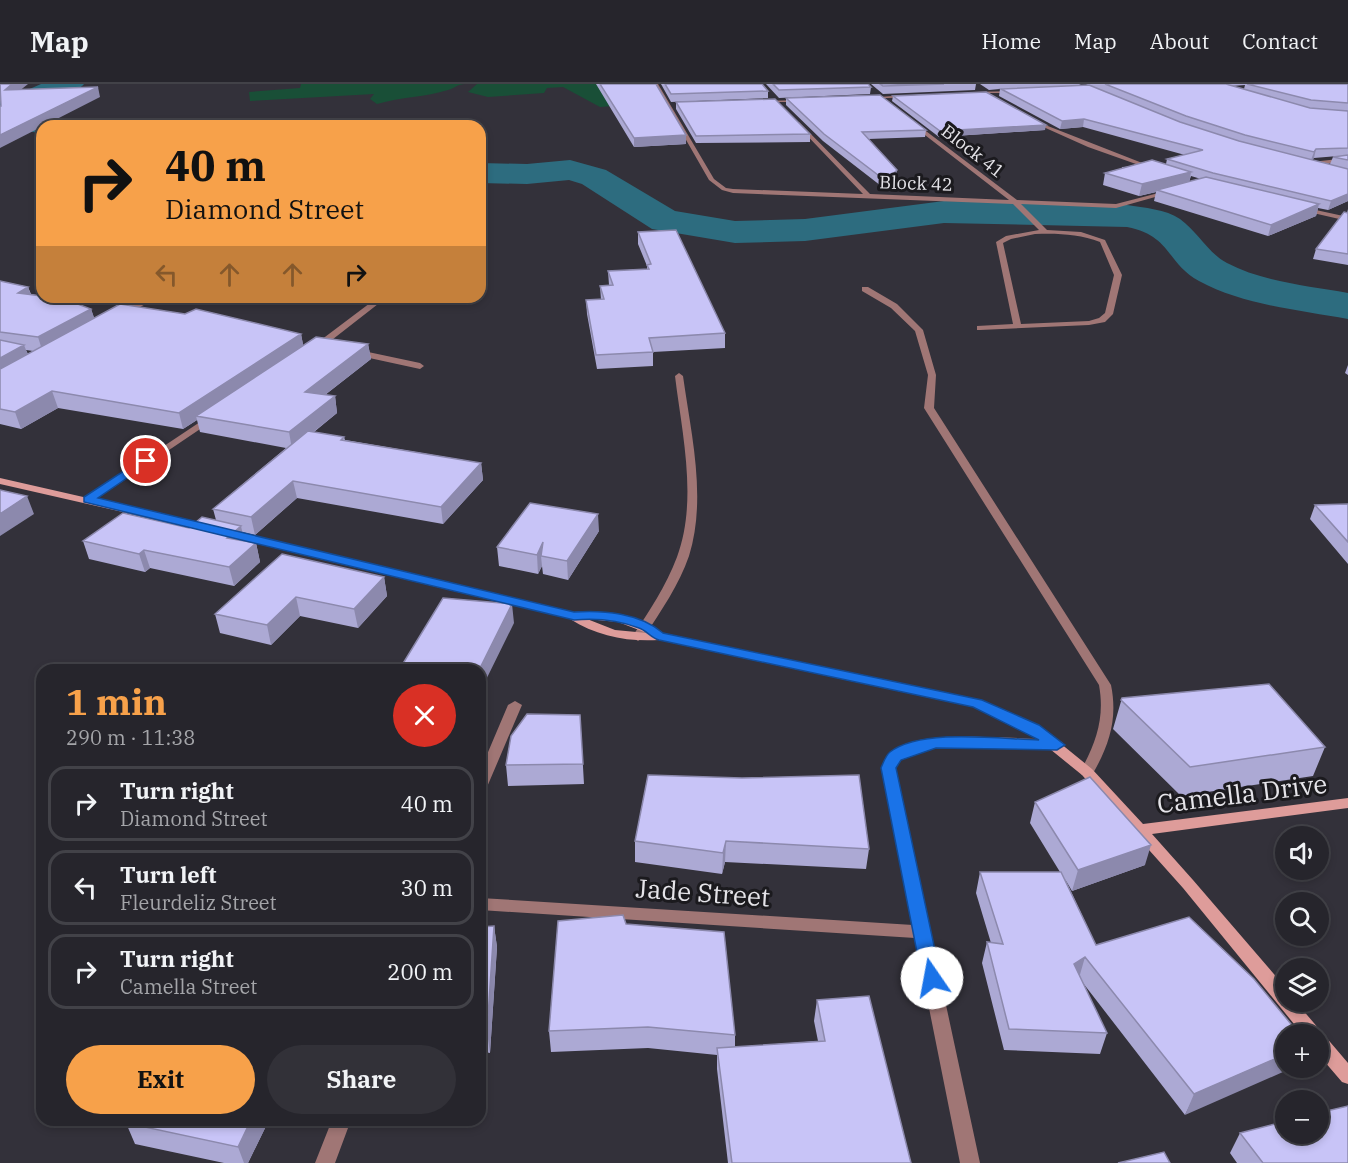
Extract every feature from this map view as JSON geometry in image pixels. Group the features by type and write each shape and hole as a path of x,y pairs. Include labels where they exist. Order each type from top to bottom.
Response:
{"street":[{"name":"Block 42","path":"656,84 712,180 724,189 746,193 1116,206 1173,192"},
{"path":"973,84 994,98"},
{"path":"872,91 889,105"},
{"path":"961,94 1019,92"},
{"path":"772,96 785,110"},
{"path":"857,99 915,96"},
{"path":"756,103 812,100"},
{"path":"668,106 679,105"},
{"path":"1024,115 1090,146 1158,170"},
{"path":"793,118 869,197"},
{"name":"Block 41","path":"906,118 1014,201 1045,232"},
{"path":"1329,170 1300,163 1348,160"},
{"path":"1299,208 1348,219"},
{"path":"980,328 1102,320 1109,314 1118,274 1103,241 1085,235 1045,232 1011,237 999,242 1017,325"},
{"path":"865,289 894,306 919,330 932,375 929,408 1105,685 1108,699 1105,739 1087,772"},
{"path":"115,317 142,303"},
{"path":"321,345 375,303"},
{"path":"311,346 332,347"},
{"path":"343,349 420,366"},
{"path":"638,638 670,586 684,554 690,520 690,477 679,376"},
{"path":"88,500 224,409"},
{"path":"0,481 574,616 596,614 646,625 659,636"},
{"path":"574,616 588,627 638,638 659,636 977,704 1016,720 1057,745 1087,772 1141,830 1275,989"},
{"path":"486,773 515,705"},
{"path":"970,1163 888,768 895,756 914,747 936,743 1057,745"},
{"name":"Camella Drive","path":"1141,830 1348,803"},
{"name":"Jade Street","path":"486,904 922,932"},
{"path":"1294,1012 1305,1024"},
{"path":"1329,1054 1348,1076"},
{"path":"325,1163 340,1126"}],"green space":[{"path":"301,84 465,84 440,92 377,104 370,99 374,94 250,101 249,92 300,88"},
{"path":"477,84 602,84 613,106 600,107 563,87 547,88 544,93 488,97 468,92"}],"building":[{"path":"0,84 12,84 5,90 98,87 0,135"},
{"path":"600,84 656,84 686,135 634,138"},
{"path":"665,84 762,84 768,91 671,94"},
{"path":"773,84 868,84 871,87 779,90"},
{"path":"880,84 944,84 883,86"},
{"path":"1105,84 1226,84 1310,108 1348,111 1348,148 1316,149 1314,152 1245,135 1186,116"},
{"path":"1247,84 1348,84 1348,103 1311,100"},
{"path":"1089,85 1180,122 1239,141 1348,169 1348,194 1331,201 1213,173 1167,159 1203,150 1084,119 1062,121 1001,89"},
{"path":"986,92 1046,125 940,131 893,96"},
{"path":"880,95 926,130 862,132 897,170 886,181 824,134 786,98"},
{"path":"775,99 810,134 696,136 676,102"},
{"path":"1348,155 1348,160 1333,157"},
{"path":"1152,160 1191,172 1142,184 1105,173"},
{"path":"1206,177 1319,204 1271,225 1157,190"},
{"path":"1344,212 1348,213 1348,254 1316,249"},
{"path":"676,230 725,333 649,338 653,352 596,355 586,300 604,299 600,286 613,285 608,271 649,269 647,265 651,264 638,232"},
{"path":"0,281 28,287 18,293 36,295 36,303 75,303 91,309 38,337 0,332"},
{"path":"120,304 185,314 196,309 301,334 179,413 52,391 15,412 0,409 0,369"},
{"path":"316,337 368,344 305,392 335,396 289,432 196,416"},
{"path":"0,340 24,345 0,358"},
{"path":"308,431 344,437 341,440 481,463 441,507 293,481 251,517 213,509"},
{"path":"0,490 27,496 0,514"},
{"path":"530,503 598,514 567,561 541,556 543,542 537,555 497,547"},
{"path":"1348,504 1348,542 1315,505"},
{"path":"123,513 189,528 202,517 241,526 227,538 256,543 229,567 144,550 139,554 83,541"},
{"path":"282,554 384,577 354,609 296,597 267,625 215,614"},
{"path":"443,598 512,604 482,664 403,664"},
{"path":"1269,684 1325,747 1190,767 1121,700 1122,698"},
{"path":"527,714 580,715 583,764 506,765 511,736"},
{"path":"648,775 742,778 859,775 869,849 726,841 723,853 635,841"},
{"path":"1090,777 1151,845 1078,870 1035,802"},
{"path":"980,872 1061,872 1096,945 1189,917 1254,979 1275,1005 1275,1012 1281,1012 1291,1024 1275,1024 1275,1059 1194,1094 1085,957 1074,964 1107,1033 1009,1029 987,942 1003,944"},
{"path":"623,915 626,924 724,932 735,1035 648,1027 549,1031 558,921"},
{"path":"494,926 487,1032 486,1032 486,927"},
{"path":"869,996 911,1163 732,1163 717,1048 825,1041 817,1000"},
{"path":"1348,1106 1348,1163 1263,1163 1240,1133 1275,1124 1275,1144 1329,1144 1329,1110"},
{"path":"140,1126 248,1126 238,1147"},
{"path":"1164,1152 1170,1163 1118,1163"}],"waterway":[{"path":"36,124 30,123 9,109 46,91 71,84"},
{"path":"486,173 527,174 570,170 594,177 665,221 735,232 805,230 944,212 1127,216 1150,220 1166,226 1201,263 1226,278 1279,293 1348,306"}],"route":[{"path":"146,461 88,500 574,616 596,614 646,625 659,636 977,704 1008,715 1034,729 1057,745 936,743 914,747 895,756 888,768 932,978"}]}
